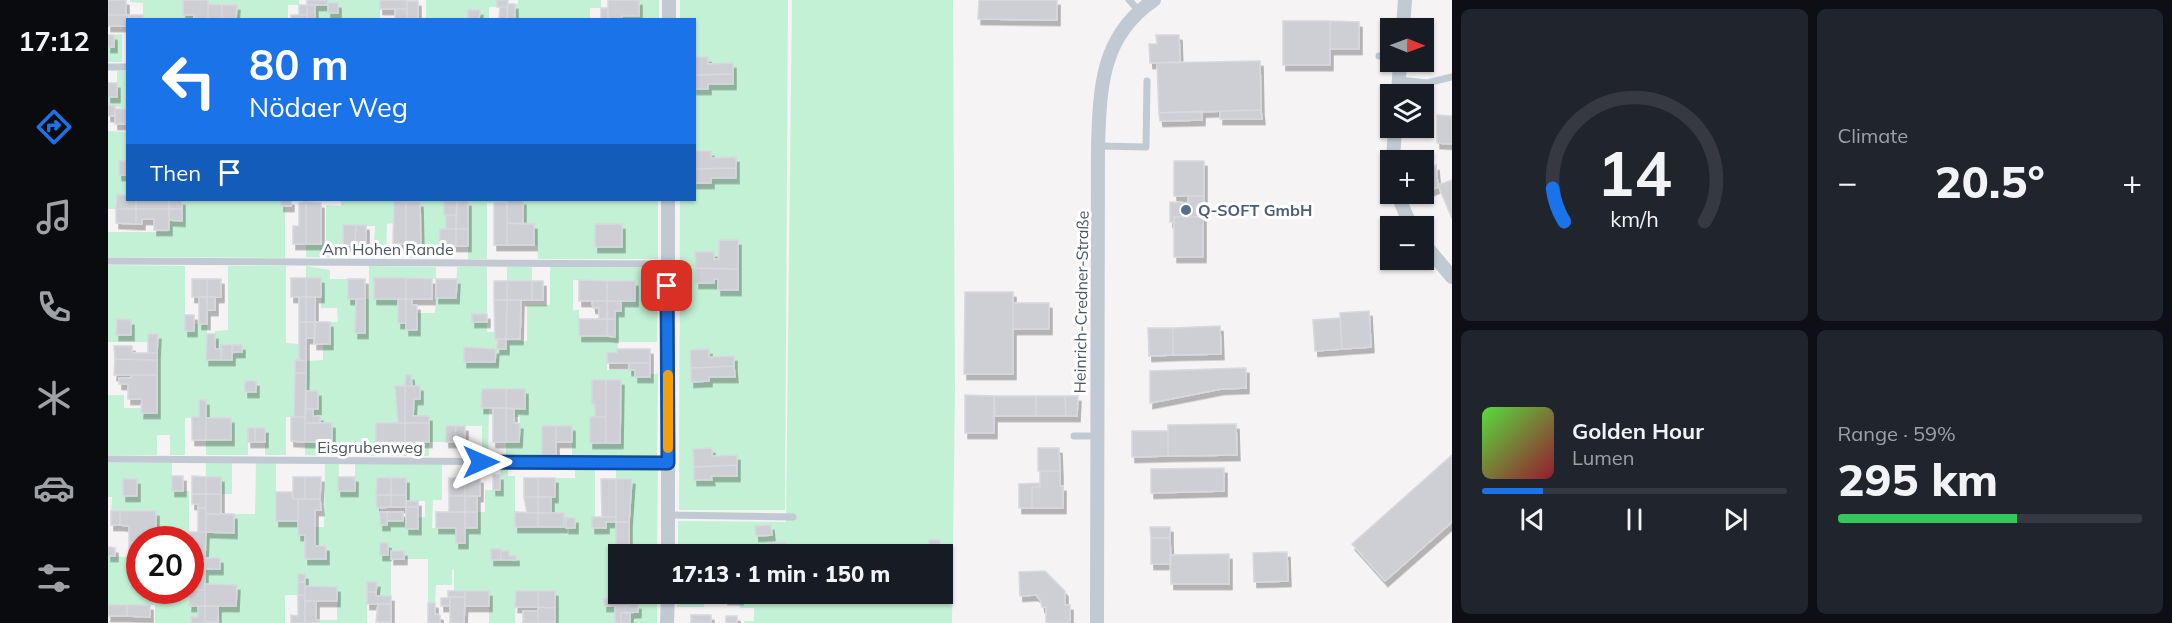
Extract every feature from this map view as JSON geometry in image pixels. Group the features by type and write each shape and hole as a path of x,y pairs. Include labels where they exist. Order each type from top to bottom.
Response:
{"street":[{"path":"669,0 669,18"},
{"name":"Heinrich-Credner-Straße","path":"1097,623 1098,146 1101,85 1107,60 1118,36 1154,0"},
{"path":"1403,18 1405,0"},
{"path":"1399,72 1399,84"},
{"path":"668,201 668,544"},
{"path":"1434,256 1452,277"},
{"path":"667,623 668,604"}],"lane":[{"path":"1129,0 1140,12"},
{"path":"108,67 126,67"},
{"path":"1399,80 1427,83 1452,77"},
{"path":"1098,146 1146,147 1147,81"},
{"name":"Am Hohen Rande","path":"108,261 667,264"},
{"path":"1074,436 1096,436"},
{"name":"Eisgrubenweg","path":"108,459 668,463"},
{"path":"668,515 793,517"}],"green space":[{"path":"130,0 183,0 183,15 194,15 194,18 143,18 143,3 130,2"},
{"path":"208,0 299,0 299,5 288,5 288,18 236,18 236,5 208,4"},
{"path":"328,0 380,0 380,18 315,18 315,5 327,5 328,13 338,13 338,3 328,3"},
{"path":"426,0 497,0 497,7 489,7 489,18 426,18"},
{"path":"518,0 601,0 601,8 590,8 590,18 515,18 515,4 518,4"},
{"path":"639,0 659,0 659,18 622,18"},
{"path":"680,0 788,0 785,510 679,510 680,201 696,201 696,18 680,18"},
{"path":"792,0 953,0 955,389 953,545 678,544 678,521 786,522"},
{"path":"122,34 122,62 108,62 108,47 114,46 114,35"},
{"path":"117,71 126,71 126,109 108,105 108,97 117,97"},
{"path":"108,131 126,132 126,161 119,161 119,175 126,175 126,195 117,195 116,209 108,209"},
{"path":"182,201 281,201 281,206 285,206 285,258 108,257 108,232 168,232 169,220 182,220"},
{"path":"341,201 445,201 446,229 440,229 439,258 406,258 406,245 421,244 419,202 394,202 393,223 387,224 386,258 370,258 370,244 374,243 375,226 343,226 343,258 306,257 306,244 326,244 326,205 341,206"},
{"path":"468,201 507,201 487,203 487,259 468,259"},
{"path":"523,201 658,201 658,259 538,259 537,246 534,245 534,224 523,224","holes":["595,224 622,224 622,247 595,247"]},
{"path":"108,265 185,266 185,330 194,331 194,324 207,324 207,360 242,352 242,345 222,345 222,349 215,349 215,331 228,330 228,266 286,266 286,343 299,344 299,360 295,361 294,417 286,417 286,455 265,455 265,428 248,428 248,455 206,455 206,440 231,440 231,418 206,418 206,400 199,400 199,417 185,418 185,455 170,455 170,435 157,435 157,455 108,455 108,395 124,395 124,408 141,408 142,413 157,413 158,335 148,342 108,342"},
{"path":"306,266 330,270 330,279 348,279 348,299 356,299 355,333 364,333 365,299 369,299 369,266 436,267 436,279 374,279 374,299 398,299 398,323 406,323 406,330 417,330 417,313 435,313 436,298 456,298 457,267 487,267 487,314 472,322 487,322 487,332 495,332 497,349 506,349 506,341 527,341 527,305 550,305 550,267 658,268 657,342 618,342 617,353 607,353 607,370 635,370 635,377 650,377 650,374 658,374 657,457 572,457 572,426 542,426 542,456 506,456 506,442 519,442 520,417 514,417 514,409 525,408 525,389 482,389 481,408 489,408 488,456 482,456 482,426 446,426 446,442 429,442 429,456 368,456 368,444 332,444 332,456 305,455 305,442 332,423 320,423 320,416 313,416 313,409 318,409 318,392 306,391 306,361 323,360 323,344 330,344 330,322 338,322 337,308 321,308 321,279 306,278","holes":["573,280 635,281 635,301 621,301 621,310 615,311 614,337 579,336 579,310 573,310","464,347 495,349 495,362 464,361","406,375 411,375 412,386 420,387 420,399 414,399 413,416 429,416 429,442 376,442 376,423 398,423 395,387 405,386","592,380 620,380 620,443 590,443 590,418 595,415 595,404 592,403"]},
{"path":"507,267 532,267 532,281 507,281"},
{"path":"108,463 172,463 172,491 189,491 189,526 156,526 156,511 111,511 112,497 108,497"},
{"path":"206,463 232,463 232,494 221,494 221,477 206,477"},
{"path":"256,463 276,463 276,521 298,521 298,535 305,535 305,558 326,546 315,546 315,527 324,527 325,463 339,464 338,490 355,490 355,464 442,464 442,500 433,500 432,528 477,528 477,512 485,512 485,490 500,490 501,464 508,464 508,476 515,476 515,527 563,527 564,513 551,513 551,497 555,497 555,478 575,478 575,465 595,465 595,517 592,518 592,527 605,528 606,522 616,522 616,544 608,544 608,598 604,598 604,606 615,606 615,623 555,623 555,591 516,591 515,623 489,623 489,591 454,591 454,569 452,570 452,585 436,585 435,603 428,603 428,559 404,559 404,551 391,551 391,596 376,596 376,582 367,582 367,623 319,623 319,620 337,620 337,587 305,586 305,574 298,574 298,595 285,595 285,623 220,623 218,606 236,605 236,585 205,584 205,569 220,569 220,558 206,558 204,562 206,532 234,533 234,514 255,514","holes":["377,478 406,478 407,501 425,501 425,517 380,525 380,508 377,508"]},
{"path":"616,465 658,465 657,544 629,544 632,479 616,479"},
{"path":"108,556 126,557 126,604 189,604 198,606 198,617 191,617 191,623 155,623 155,605 108,605"},
{"path":"638,604 657,604 657,623 630,623 630,611"},
{"path":"677,604 704,604 704,607 677,607"},
{"path":"740,604 952,604 952,623 744,623 744,621 754,621 754,608 740,608"}],"building":[{"path":"108,0 126,0 126,15 108,15"},
{"path":"183,0 208,0 208,18 183,15"},
{"path":"307,0 328,0 327,5 307,5"},
{"path":"380,0 407,0 407,9 380,9"},
{"path":"497,0 508,0 507,7 497,7"},
{"path":"608,0 639,0 639,16 608,18"},
{"path":"979,0 1057,0 1057,20 978,19"},
{"path":"407,1 418,1 418,18 407,18"},
{"path":"328,3 338,3 338,13 328,13"},
{"path":"208,4 222,5 222,18 208,18"},
{"path":"508,4 515,4 515,18 507,18"},
{"path":"222,5 237,5 236,18 222,18"},
{"path":"299,5 307,5 307,15 299,15"},
{"path":"307,5 315,5 315,18 307,18"},
{"path":"500,7 507,7 507,18 499,18"},
{"path":"601,8 608,8 608,18 601,18"},
{"path":"395,9 407,9 407,18 395,18"},
{"path":"468,10 480,10 479,18 468,18"},
{"path":"108,15 129,15 129,18 126,18 126,26 108,26"},
{"path":"129,15 143,15 143,18 129,18"},
{"path":"291,15 307,15 307,18 291,18"},
{"path":"1283,21 1330,21 1330,65 1283,65"},
{"path":"1330,21 1359,22 1359,49 1330,49"},
{"path":"108,35 114,35 114,47 108,47"},
{"path":"1156,35 1179,35 1180,62 1150,63 1149,44 1157,44"},
{"path":"696,57 708,57 708,64 733,63 733,74 696,75"},
{"path":"1260,61 1261,110 1159,113 1157,63"},
{"path":"733,74 733,84 708,84 708,89 696,89 696,75"},
{"path":"108,83 117,83 117,97 108,97"},
{"path":"108,105 115,106 115,116 108,116"},
{"path":"115,109 126,109 126,124 115,124"},
{"path":"1261,110 1262,119 1220,119 1220,111"},
{"path":"1202,111 1202,120 1160,121 1159,113"},
{"path":"1437,115 1452,116 1452,144 1437,143"},
{"path":"696,151 711,151 711,158 736,157 736,168 696,169"},
{"path":"119,161 126,161 126,175 119,175"},
{"path":"1174,161 1204,161 1204,196 1174,196"},
{"path":"1436,165 1438,187 1434,189 1434,166"},
{"path":"736,168 736,178 711,178 711,183 696,183 696,169"},
{"path":"1452,180 1452,215 1451,216 1438,185"},
{"path":"117,195 126,195 126,201 136,201 136,209 116,209"},
{"path":"1188,196 1204,196 1203,217 1174,217 1174,222 1170,222 1170,202 1188,203"},
{"path":"136,201 169,201 169,209 136,209"},
{"path":"169,201 182,201 182,209 169,209"},
{"path":"281,201 291,201 291,206 281,206"},
{"path":"394,201 406,202 406,244 393,244"},
{"path":"444,201 457,201 456,215 444,215"},
{"path":"457,201 468,201 468,229 456,229"},
{"path":"507,201 523,201 523,224 507,223"},
{"path":"306,202 306,244 293,244 293,226 299,226 299,203"},
{"path":"306,202 321,203 321,244 306,244"},
{"path":"406,202 420,202 421,245 406,244"},
{"path":"494,202 507,202 507,245 494,245"},
{"path":"116,209 136,209 136,224 116,223"},
{"path":"136,209 169,209 169,230 154,230 154,219 142,219 142,224 136,224"},
{"path":"169,209 182,209 182,221 169,220"},
{"path":"446,215 456,215 456,229 446,229"},
{"path":"1174,217 1203,217 1203,257 1174,257"},
{"path":"507,223 534,224 534,245 507,245"},
{"path":"595,224 622,224 622,247 595,247"},
{"path":"343,225 356,225 355,245 343,245"},
{"path":"356,225 366,225 366,245 355,245"},
{"path":"440,229 456,229 456,246 439,245"},
{"path":"456,229 468,229 468,246 456,246"},
{"path":"719,240 738,240 738,269 696,268 695,252 714,252 714,259 719,259"},
{"path":"696,268 738,269 738,290 718,290 718,279 714,279 714,283 696,283"},
{"path":"291,278 306,278 306,297 291,297"},
{"path":"306,278 321,278 321,297 306,297"},
{"path":"374,278 406,278 406,299 374,299"},
{"path":"406,278 432,279 432,299 406,299"},
{"path":"192,279 207,279 207,297 192,297"},
{"path":"207,279 221,279 221,297 207,297"},
{"path":"348,279 365,279 365,299 348,299"},
{"path":"436,279 457,279 456,298 436,298"},
{"path":"579,280 607,281 607,301 579,301"},
{"path":"494,281 507,281 507,300 494,300"},
{"path":"507,281 532,281 532,300 507,300"},
{"path":"532,281 543,281 543,300 532,300"},
{"path":"607,281 635,281 635,301 607,301"},
{"path":"965,292 1013,292 1013,374 964,374"},
{"path":"199,297 207,297 207,324 199,324"},
{"path":"207,297 215,297 215,310 207,310"},
{"path":"299,297 306,297 306,322 299,322"},
{"path":"306,297 315,297 315,322 306,322"},
{"path":"356,299 365,299 365,333 355,333"},
{"path":"398,299 406,299 406,323 398,323"},
{"path":"406,299 412,299 412,305 417,305 417,330 406,330"},
{"path":"494,300 507,300 506,339 495,339"},
{"path":"507,300 521,300 520,339 506,339"},
{"path":"592,301 607,301 607,319 599,319 599,308 593,308"},
{"path":"607,301 621,301 621,311 615,311 615,319 607,319"},
{"path":"1013,303 1049,303 1049,329 1013,329"},
{"path":"1369,311 1371,347 1342,349 1340,313"},
{"path":"472,314 487,314 487,322 472,322"},
{"path":"185,315 194,315 194,331 185,331"},
{"path":"1340,318 1342,349 1315,351 1313,320"},
{"path":"117,319 131,320 131,335 116,335"},
{"path":"579,319 607,319 607,336 579,336"},
{"path":"607,319 615,319 615,337 607,336"},
{"path":"299,322 306,322 306,361 299,360"},
{"path":"306,322 315,322 315,338 306,338"},
{"path":"315,322 330,322 330,344 314,344"},
{"path":"1220,326 1221,354 1173,355 1173,328"},
{"path":"1148,328 1173,328 1173,355 1149,356"},
{"path":"148,334 158,334 157,353 148,353"},
{"path":"207,334 215,334 215,349 222,349 221,360 206,360"},
{"path":"497,339 506,339 506,349 497,349"},
{"path":"221,345 232,345 232,360 221,360"},
{"path":"232,345 242,345 242,352 232,352"},
{"path":"114,346 132,346 132,353 157,353 157,360 115,359"},
{"path":"464,347 496,349 495,362 464,362"},
{"path":"617,349 650,349 650,363 607,363 607,352 617,353"},
{"path":"709,349 709,357 734,356 734,366 691,368 690,350"},
{"path":"115,359 157,360 157,375 114,375"},
{"path":"295,360 306,361 306,373 295,373"},
{"path":"629,363 650,363 650,377 635,377 635,370 629,370"},
{"path":"734,366 735,377 709,377 709,381 691,382 691,368"},
{"path":"1246,368 1246,388 1221,389 1150,403 1150,371"},
{"path":"295,373 306,373 305,417 294,417"},
{"path":"131,375 157,375 157,413 141,413 142,399 128,399 128,384 119,384 119,378 131,378"},
{"path":"406,375 411,375 412,386 405,386"},
{"path":"592,380 606,380 606,417 592,417 595,415 595,404 592,404"},
{"path":"606,380 621,380 620,443 606,443"},
{"path":"245,381 256,381 256,392 245,392"},
{"path":"395,386 405,386 405,423 398,423"},
{"path":"405,386 420,386 420,399 414,399 413,416 429,416 429,423 405,423"},
{"path":"482,389 506,389 506,408 481,408"},
{"path":"506,389 525,389 525,409 506,408"},
{"path":"306,391 318,391 318,409 306,409"},
{"path":"965,395 994,396 994,433 965,433"},
{"path":"994,396 1036,396 1036,416 995,416"},
{"path":"1036,396 1065,396 1066,416 1036,416"},
{"path":"1065,396 1078,396 1077,416 1066,416"},
{"path":"199,400 206,400 206,440 192,440 192,417 199,417"},
{"path":"493,408 506,408 506,442 493,442"},
{"path":"506,408 514,409 514,423 520,424 519,442 506,442"},
{"path":"306,409 313,409 313,416 320,416 320,423 305,423"},
{"path":"291,417 305,417 305,442 291,441"},
{"path":"590,417 606,417 606,443 590,443"},
{"path":"206,418 231,418 231,440 206,440"},
{"path":"305,423 332,423 332,442 305,442"},
{"path":"376,423 405,423 405,442 376,442"},
{"path":"405,423 429,423 429,442 405,442"},
{"path":"1236,424 1237,455 1168,456 1168,425"},
{"path":"446,426 456,426 455,442 446,442"},
{"path":"456,426 465,426 465,442 455,442"},
{"path":"542,426 556,426 556,456 542,456"},
{"path":"556,426 572,426 572,442 556,442"},
{"path":"248,428 255,428 255,442 248,442"},
{"path":"255,428 265,428 265,442 255,442"},
{"path":"1132,431 1168,431 1168,456 1132,457"},
{"path":"712,448 712,456 737,455 737,465 694,467 693,449"},
{"path":"1038,448 1059,448 1060,471 1038,471"},
{"path":"1452,455 1452,522 1385,581 1352,544"},
{"path":"737,465 737,476 711,476 712,480 694,480 694,467"},
{"path":"1224,468 1224,491 1151,493 1151,469"},
{"path":"1040,471 1060,471 1063,508 1032,508 1032,487 1040,487"},
{"path":"493,475 500,475 500,490 493,490"},
{"path":"172,476 183,476 183,491 172,491"},
{"path":"192,476 206,477 206,494 192,494"},
{"path":"206,477 221,477 221,494 206,494"},
{"path":"293,477 305,477 305,499 293,499"},
{"path":"305,477 321,477 320,499 305,499"},
{"path":"338,477 355,477 355,491 338,491"},
{"path":"377,478 391,478 391,495 376,495"},
{"path":"391,478 406,478 406,495 391,495"},
{"path":"449,478 465,478 465,496 449,496"},
{"path":"465,478 480,478 480,496 465,496"},
{"path":"524,478 538,478 538,497 524,497"},
{"path":"538,478 555,478 555,497 538,497"},
{"path":"123,479 137,479 137,496 123,496"},
{"path":"601,479 616,479 616,517 602,517"},
{"path":"616,479 632,479 629,522 616,522"},
{"path":"1040,483 1040,487 1032,487 1032,508 1019,508 1019,484"},
{"path":"276,492 292,492 293,499 298,499 298,521 276,521"},
{"path":"192,494 206,494 206,508 198,508 198,504 192,504"},
{"path":"206,494 221,494 221,514 206,514"},
{"path":"376,495 391,495 391,507 377,508"},
{"path":"391,495 406,495 406,507 391,507"},
{"path":"449,496 465,496 465,512 449,512"},
{"path":"465,496 477,496 477,512 465,512"},
{"path":"524,497 538,497 538,513 527,513"},
{"path":"538,497 551,497 551,513 538,513"},
{"path":"298,499 320,499 321,510 315,510 315,546 326,546 326,559 305,559 305,535 298,535"},
{"path":"407,501 418,501 418,507 406,507"},
{"path":"406,507 418,507 418,529 406,529"},
{"path":"198,508 206,508 206,532 204,532 204,526 198,526"},
{"path":"111,511 120,511 120,525 111,525"},
{"path":"120,511 156,511 156,526 120,525"},
{"path":"380,512 387,512 387,525 380,525"},
{"path":"387,512 403,512 403,521 387,521"},
{"path":"436,512 465,512 465,543 456,543 456,528 436,528"},
{"path":"465,512 477,512 477,528 465,528"},
{"path":"515,512 538,513 538,527 515,527"},
{"path":"538,513 564,513 564,527 538,527"},
{"path":"206,514 234,514 234,533 206,532"},
{"path":"592,517 616,517 616,522 606,522 606,528 592,528"},
{"path":"566,518 575,518 575,528 566,528"},
{"path":"616,522 629,522 629,544 616,544"},
{"path":"771,525 772,535 756,536 755,526"},
{"path":"1150,527 1170,527 1170,538 1151,538"},
{"path":"204,532 206,532 205,558"},
{"path":"1151,538 1170,538 1171,564 1151,564"},
{"path":"929,540 940,540 940,544 929,544"},
{"path":"380,543 388,543 388,555 380,555"},
{"path":"108,547 115,548 115,556 108,556"},
{"path":"491,549 501,549 501,560 491,560"},
{"path":"391,551 404,551 404,559 391,559"},
{"path":"501,551 509,551 509,556 516,556 516,560 501,560"},
{"path":"1287,552 1288,581 1254,582 1253,553"},
{"path":"1229,554 1229,584 1171,584 1170,555"},
{"path":"205,558 220,558 220,569 205,569"},
{"path":"1045,571 1065,591 1065,605 1070,605 1070,623 1046,623 1046,607 1042,607 1036,595 1020,596 1019,572"},
{"path":"298,574 305,574 305,582 298,582"},
{"path":"298,582 305,582 305,595 298,595"},
{"path":"367,582 377,582 376,592 367,592"},
{"path":"205,584 237,585 236,606 205,606"},
{"path":"305,586 337,587 337,601 305,601"},
{"path":"205,590 205,606 189,606 189,604 204,604"},
{"path":"448,591 465,591 465,597 450,597 450,606 441,606 441,598 448,598"},
{"path":"465,591 489,591 489,606 465,606"},
{"path":"516,591 538,591 538,607 515,607"},
{"path":"538,591 555,591 555,608 538,607"},
{"path":"367,592 376,592 376,596 391,596 391,604 367,604"},
{"path":"298,595 305,595 305,623 291,623 291,615 298,616"},
{"path":"450,597 465,597 464,623 450,623"},
{"path":"604,598 608,598 608,604 615,604 615,606 604,606"},
{"path":"305,601 316,601 316,620 319,620 319,623 305,623"},
{"path":"428,603 435,603 435,614 440,615 440,623 428,623"},
{"path":"378,604 391,604 391,622 376,622"},
{"path":"615,604 628,604 628,606 615,606"},
{"path":"628,604 638,604 638,612 621,613 621,623 615,623 615,606 628,606"},
{"path":"108,605 127,605 127,616 108,616"},
{"path":"127,605 150,605 150,617 127,616"},
{"path":"198,606 205,606 205,623 191,623 191,617 198,617"},
{"path":"205,606 218,606 218,622 205,622"},
{"path":"538,607 555,608 555,623 538,623"},
{"path":"523,611 538,611 538,623 523,623"},
{"path":"621,613 630,613 630,623 621,623"},
{"path":"691,615 711,615 711,623 691,623"},
{"path":"726,616 737,616 737,623 726,623"}],"slow traffic":[{"path":"668,375 668,448"}],"place":[{"name":"Q-SOFT GmbH","path":"1186,210"}],"route":[{"path":"481,462 668,463 667,286"}]}
